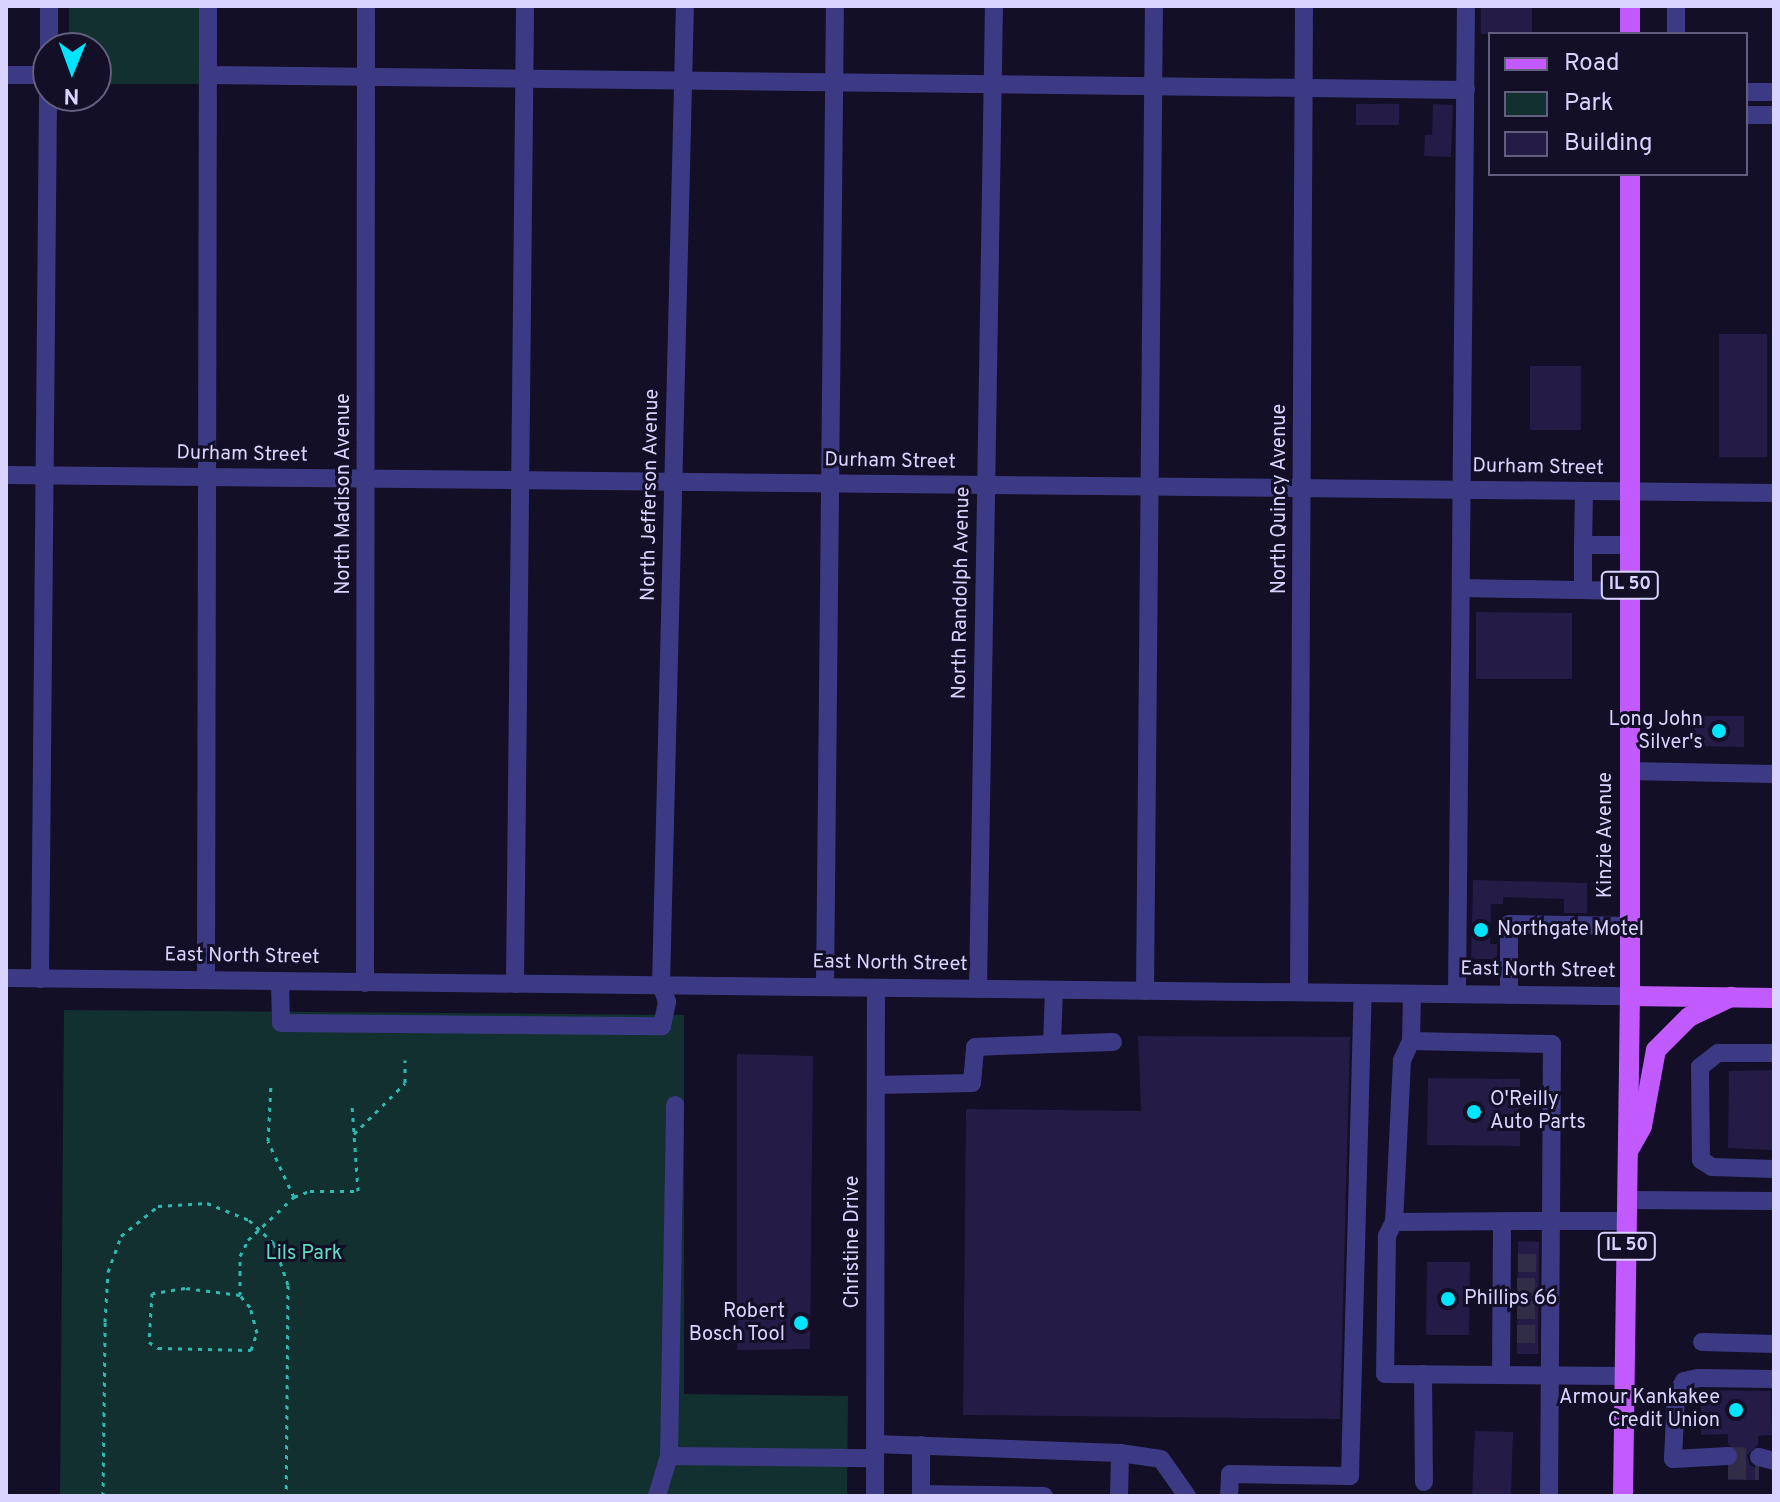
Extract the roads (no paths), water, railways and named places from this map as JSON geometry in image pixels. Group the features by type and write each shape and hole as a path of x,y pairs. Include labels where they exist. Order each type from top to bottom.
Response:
{"main road":[{"path":"1630,6 1630,32"},
{"name":"Kinzie Avenue","path":"1623,1496 1630,996 1630,176"},
{"name":"East North Street","path":"1630,996 1774,998"},
{"path":"1628,1151 1642,1126 1656,1050 1689,1017 1731,997"}],"street":[{"path":"49,6 49,32"},
{"path":"206,980 208,6"},
{"name":"North Madison Avenue","path":"365,983 366,6"},
{"path":"515,984 525,6"},
{"name":"North Jefferson Avenue","path":"280,981 281,1023 662,1026 667,1002 661,985 685,6"},
{"path":"825,987 835,6"},
{"name":"North Randolph Avenue","path":"978,989 994,6"},
{"path":"1145,991 1154,6"},
{"name":"North Quincy Avenue","path":"1299,992 1304,6"},
{"path":"1457,994 1466,6"},
{"path":"1676,6 1676,32"},
{"path":"6,75 32,75"},
{"path":"208,75 1466,90"},
{"path":"1748,92 1774,92"},
{"path":"40,979 48,112"},
{"path":"1748,115 1774,115"},
{"name":"Durham Street","path":"6,475 1774,493"},
{"path":"1583,590 1584,491"},
{"path":"1583,545 1630,545"},
{"path":"1461,588 1630,591"},
{"path":"1630,771 1774,774"},
{"path":"1509,995 1509,924 1630,926"},
{"name":"East North Street","path":"6,978 1630,996"},
{"name":"Christine Drive","path":"875,1496 876,988"},
{"path":"1052,1044 1054,990"},
{"path":"1229,1496 1230,1474 1350,1476 1363,993"},
{"path":"1412,994 1411,1041 1402,1060 1394,1222 1387,1236 1385,1374 1624,1376"},
{"path":"1411,1041 1552,1044 1551,1221 1545,1287 1545,1334 1551,1375 1549,1496"},
{"path":"876,1085 972,1083 975,1047 1113,1042"},
{"path":"1774,1053 1718,1053 1700,1067 1701,1160 1712,1167 1774,1169"},
{"path":"657,1496 669,1456 675,1105"},
{"path":"1628,1200 1774,1201"},
{"path":"1394,1222 1627,1221"},
{"path":"1501,1374 1509,1334 1510,1287 1510,1262 1502,1222"},
{"path":"1702,1342 1774,1344"},
{"path":"1423,1374 1424,1482"},
{"path":"1728,1463 1673,1459 1676,1395 1684,1381 1774,1379"},
{"path":"921,1445 921,1494 1044,1496"},
{"path":"669,1456 875,1451 921,1445 1120,1453 1161,1459 1187,1496"},
{"path":"1119,1496 1120,1453"}],"tunnel":[{"path":"1518,1263 1540,1263"},
{"path":"1517,1287 1540,1287"},
{"path":"1517,1310 1540,1310"},
{"path":"1517,1334 1540,1334"},
{"path":"1728,1456 1759,1457"},
{"path":"1728,1470 1759,1471"}],"place":[{"name":"Long John Silver's","path":"1719,731"},
{"name":"Northgate Motel","path":"1481,930"},
{"name":"O'Reilly Auto Parts","path":"1474,1112"},
{"name":"Phillips 66","path":"1448,1299"},
{"name":"Robert Bosch Tool","path":"801,1323"},
{"name":"Armour Kankakee Credit Union","path":"1736,1410"}],"park label":[{"name":"Lils Park","path":"304,1254"}]}
